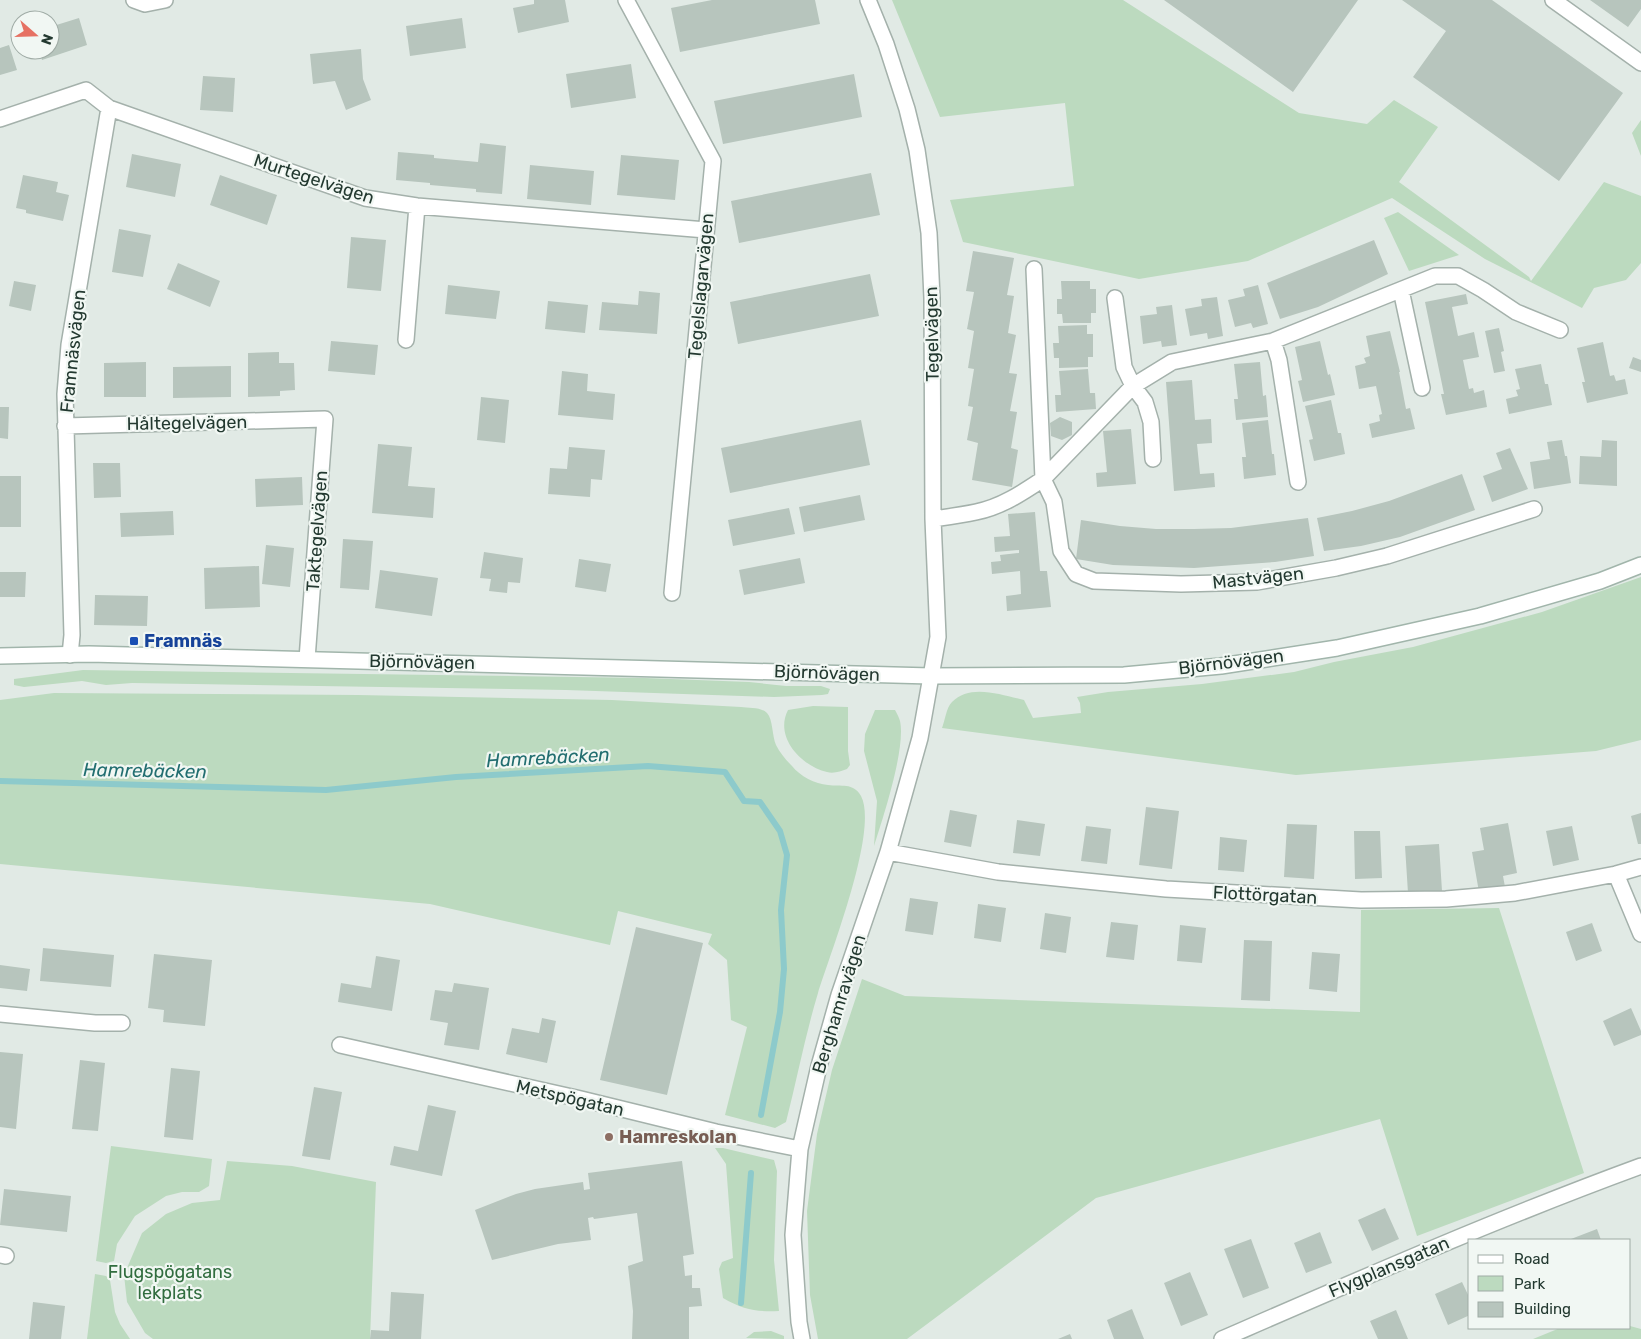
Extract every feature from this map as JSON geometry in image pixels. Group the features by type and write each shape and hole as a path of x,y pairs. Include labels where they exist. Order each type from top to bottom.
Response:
{"street":[{"path":"134,0 145,4 165,0"},
{"name":"Tegelslagarvägen","path":"626,0 713,160 672,592"},
{"name":"Tegelvägen","path":"868,0 886,44 907,109 917,150 927,224 932,298 933,519 938,637 931,676"},
{"path":"1553,0 1641,63"},
{"name":"Murtegelvägen","path":"0,119 86,90 109,108 365,198 417,206 706,230"},
{"name":"Framnäsvägen","path":"70,655 72,635 65,394 70,344 109,108"},
{"path":"406,340 417,206"},
{"name":"Mastvägen","path":"1034,269 1043,479 1054,502 1061,551 1076,574 1094,581 1181,584 1257,582 1336,568 1387,556 1534,509"},
{"path":"933,519 978,512 1005,503 1043,479 1133,386 1172,362 1273,341 1435,276 1458,276 1516,312 1560,330"},
{"path":"1401,290 1422,388"},
{"path":"1115,298 1124,367 1133,386 1144,402 1151,422 1154,459"},
{"path":"1273,341 1279,360 1298,482"},
{"name":"Taktegelvägen","path":"307,659 325,419 309,420"},
{"name":"Håltegelvägen","path":"65,426 309,420"},
{"name":"Björnövägen","path":"0,656 70,655 307,659 931,676 1124,675 1221,666 1337,648 1480,616 1600,581 1641,565"},
{"name":"Berghamravägen","path":"802,1339 799,1322 793,1235 800,1149 819,1066 839,994 888,852 920,738 931,676"},
{"name":"Flottörgatan","path":"888,852 998,872 1085,881 1166,889 1361,900 1446,899 1515,893 1616,874 1641,866"},
{"path":"1616,874 1641,934"},
{"path":"0,1014 95,1023 122,1023"},
{"name":"Metspögatan","path":"340,1045 716,1132 800,1149"},
{"name":"Flygplansgatan","path":"1222,1339 1391,1266 1580,1188 1641,1166"}],"green space":[{"path":"892,0 1123,0 1299,113 1367,124 1394,100 1438,127 1399,182 1529,277 1531,281 1604,182 1641,196 1641,263 1626,280 1594,288 1582,308 1485,259 1392,198 1248,261 1139,279 963,242 950,200 1074,186 1065,103 940,117"},
{"path":"1641,120 1641,156 1632,133"},
{"path":"1398,212 1459,255 1409,271 1384,218"},
{"path":"1641,577 1641,740 1596,751 1296,775 942,728 952,702 959,696 968,693 996,693 1024,700 1033,718 1081,713 1077,697 1294,672 1334,662 1413,647 1542,612"},
{"path":"83,670 645,678 749,682 786,686 821,686 830,689 828,694 822,695 774,697 566,690 132,683 106,685 82,681 24,687 14,685 14,679"},
{"path":"54,693 358,695 612,700 741,707 764,711 769,716 776,745 795,770 818,783 846,786 854,789 861,796 865,813 864,836 851,893 813,1009 786,1122 775,1128 725,1115 747,1027 731,1020 727,960 708,944 712,934 618,911 610,945 430,904 0,864 0,700"},
{"path":"813,706 848,707 848,751 850,765 847,769 832,773 817,769 800,757 787,740 785,720 788,710"},
{"path":"875,710 895,710 900,721 901,733 893,783 874,846 877,801 864,751 865,734"},
{"path":"1499,908 1584,1173 1417,1236 1380,1119 1096,1198 907,1339 818,1339 810,1295 807,1211 817,1134 832,1070 862,979 905,996 1360,1012 1361,910"},
{"path":"111,1146 212,1159 209,1186 199,1192 182,1192 166,1196 135,1216 117,1244 114,1261 106,1263 96,1261"},
{"path":"715,1148 723,1148 774,1160 777,1171 774,1260 779,1311 750,1309 723,1298 719,1269 722,1262 733,1258 726,1164"},
{"name":"Flugspögatans lekplats","path":"227,1161 292,1166 376,1182 370,1339 153,1339 145,1333 127,1302 124,1275 142,1233 166,1214 192,1203 220,1200"},
{"path":"95,1274 106,1276 110,1280 115,1312 130,1339 87,1339"},
{"path":"1631,1326 1641,1329 1641,1339 1533,1339 1558,1329 1631,1329"},
{"path":"771,1331 784,1336 784,1339 746,1338 754,1332"}],"building":[{"path":"534,0 565,0 569,22 518,33 513,8 534,4"},
{"path":"712,0 815,0 820,24 680,52 671,8"},
{"path":"1164,0 1358,0 1293,92"},
{"path":"1402,0 1492,0 1623,93 1559,181 1413,77 1446,31"},
{"path":"1590,0 1641,0 1641,9 1628,27"},
{"path":"79,18 87,45 60,54 60,24"},
{"path":"462,18 466,48 410,56 406,26"},
{"path":"9,45 10,60 14,60 17,70 0,75 0,48"},
{"path":"361,49 363,79 371,100 346,110 335,81 313,84 310,54"},
{"path":"631,64 636,98 571,108 566,74"},
{"path":"854,74 862,117 723,144 714,101"},
{"path":"203,76 235,78 233,112 200,110"},
{"path":"480,143 506,146 502,194 476,192 476,189 396,180 398,152 478,162"},
{"path":"132,154 181,164 175,197 126,187"},
{"path":"621,155 679,160 675,200 617,195"},
{"path":"530,165 594,171 591,205 527,199"},
{"path":"871,173 880,215 739,243 731,201"},
{"path":"23,175 58,182 56,192 69,195 63,221 26,213 26,210 16,208"},
{"path":"220,175 277,195 267,225 210,205"},
{"path":"119,229 151,235 143,277 112,272"},
{"path":"351,237 386,240 381,291 347,288"},
{"path":"1374,240 1388,274 1318,307 1280,319 1267,283"},
{"path":"973,251 1014,258 1007,295 1014,296 1008,333 1016,335 1009,373 1017,374 1010,411 1017,412 1011,448 1018,450 1012,487 972,480 978,443 967,440 973,407 968,406 974,369 968,368 974,331 967,329 974,292 966,291"},
{"path":"178,263 220,281 210,307 167,289"},
{"path":"870,274 879,316 738,344 730,302"},
{"path":"14,281 36,285 31,311 9,306"},
{"path":"1061,281 1090,281 1090,289 1096,289 1096,313 1091,313 1091,323 1063,323 1062,314 1057,314 1057,299 1062,299"},
{"path":"448,285 500,291 496,319 445,314"},
{"path":"1258,285 1268,324 1253,328 1251,323 1235,327 1228,300 1245,296 1243,289"},
{"path":"639,291 660,293 657,334 599,330 602,302 638,305"},
{"path":"1466,294 1468,304 1452,307 1458,336 1474,332 1479,357 1463,360 1469,389 1473,388 1474,393 1484,390 1487,407 1446,415 1441,394 1444,394 1425,302"},
{"path":"1217,297 1223,336 1208,339 1207,333 1190,336 1185,309 1202,306 1201,299"},
{"path":"548,301 588,305 585,333 545,329"},
{"path":"1172,305 1177,345 1162,347 1161,341 1143,344 1140,316 1157,314 1156,307"},
{"path":"1087,325 1087,334 1093,334 1093,357 1088,357 1088,367 1059,368 1059,358 1054,358 1053,343 1059,343 1058,326"},
{"path":"1499,328 1504,351 1501,352 1505,371 1494,373 1485,331"},
{"path":"1390,331 1400,372 1406,409 1410,408 1415,429 1372,438 1369,424 1380,421 1379,415 1382,414 1376,386 1359,389 1355,366 1366,363 1364,358 1370,356 1366,336"},
{"path":"331,341 378,345 375,375 328,371"},
{"path":"1320,341 1335,395 1303,402 1298,381 1302,380 1295,347"},
{"path":"1603,342 1610,376 1614,375 1616,381 1625,379 1628,394 1587,403 1582,382 1585,382 1577,348"},
{"path":"279,352 279,363 294,363 295,390 280,391 280,396 248,397 248,353"},
{"path":"1633,357 1641,360 1641,372 1629,368"},
{"path":"146,362 146,397 104,397 104,363"},
{"path":"1260,362 1263,396 1266,395 1268,417 1236,420 1234,399 1238,399 1234,364"},
{"path":"1541,364 1545,384 1548,384 1552,405 1509,414 1506,399 1518,396 1516,390 1520,389 1515,369"},
{"path":"231,366 231,397 173,398 173,367"},
{"path":"1088,369 1090,393 1095,393 1096,409 1056,412 1055,395 1061,395 1059,371"},
{"path":"562,371 588,374 587,391 615,394 613,420 558,415"},
{"path":"1192,380 1195,420 1211,419 1212,443 1197,444 1200,474 1214,473 1215,487 1174,491 1166,382"},
{"path":"481,397 509,400 505,443 477,440"},
{"path":"1331,400 1338,433 1341,433 1345,454 1314,461 1309,440 1313,439 1305,406"},
{"path":"0,407 9,407 8,439 0,438"},
{"path":"1060,417 1072,422 1072,435 1062,440 1051,436 1050,423"},
{"path":"861,420 870,465 730,493 721,448"},
{"path":"1268,420 1276,475 1244,479 1242,457 1246,457 1242,423"},
{"path":"1131,429 1136,484 1097,487 1096,473 1107,472 1103,431"},
{"path":"1562,440 1565,456 1567,456 1571,483 1534,489 1530,462 1550,459 1547,442"},
{"path":"1602,440 1617,441 1617,486 1579,484 1580,456 1601,457"},
{"path":"378,444 412,447 408,486 435,488 433,518 372,513"},
{"path":"569,447 605,450 602,480 591,479 590,497 548,494 550,468 567,469"},
{"path":"1510,448 1528,489 1492,502 1483,476 1502,469 1496,453"},
{"path":"93,463 120,463 121,497 94,498"},
{"path":"1462,474 1475,510 1400,537 1361,546 1324,551 1317,518 1389,501"},
{"path":"0,476 21,476 21,527 0,527"},
{"path":"302,477 303,505 256,507 255,479"},
{"path":"860,495 865,520 804,532 799,507"},
{"path":"789,508 795,534 733,546 728,520"},
{"path":"173,511 174,535 121,537 120,513"},
{"path":"1035,512 1040,571 1047,571 1051,607 1007,611 1006,596 1021,594 1020,571 992,574 991,562 1001,561 1000,555 1019,553 1019,550 995,552 994,537 1010,536 1008,514"},
{"path":"1308,518 1314,556 1275,562 1194,568 1113,565 1076,559 1081,520 1156,529 1194,529 1231,528"},
{"path":"343,539 373,541 369,590 340,588"},
{"path":"266,545 294,548 290,587 262,584"},
{"path":"484,552 523,558 520,583 508,582 507,593 489,591 491,579 480,578"},
{"path":"800,558 805,583 744,595 739,570"},
{"path":"579,559 611,564 606,592 575,587"},
{"path":"259,566 260,607 205,609 204,568"},
{"path":"380,570 438,578 432,616 375,608"},
{"path":"0,572 26,572 25,597 0,597"},
{"path":"95,595 148,596 147,626 94,625"},
{"path":"1146,807 1179,811 1172,869 1139,865"},
{"path":"950,810 977,815 971,847 944,842"},
{"path":"1641,813 1641,844 1638,844 1631,816"},
{"path":"1017,820 1045,824 1040,856 1013,853"},
{"path":"1508,823 1517,873 1503,876 1505,887 1479,892 1472,852 1484,850 1480,828"},
{"path":"1287,824 1317,825 1314,879 1284,877"},
{"path":"1086,826 1111,829 1107,864 1081,861"},
{"path":"1572,826 1579,860 1553,866 1546,831"},
{"path":"1354,831 1380,831 1382,878 1355,879"},
{"path":"1220,837 1247,840 1244,872 1218,870"},
{"path":"1439,844 1442,891 1408,893 1405,846"},
{"path":"910,898 938,902 933,935 905,931"},
{"path":"978,904 1006,908 1001,942 974,938"},
{"path":"1045,913 1071,917 1066,953 1040,949"},
{"path":"1111,922 1138,925 1134,960 1106,957"},
{"path":"1592,923 1602,951 1576,961 1566,932"},
{"path":"1180,925 1206,928 1202,963 1177,961"},
{"path":"636,927 703,943 667,1095 600,1080"},
{"path":"1244,940 1272,941 1270,1001 1241,1000"},
{"path":"43,948 114,955 111,987 40,981"},
{"path":"1312,952 1340,954 1337,992 1309,989"},
{"path":"154,954 212,960 205,1026 163,1022 164,1010 148,1008"},
{"path":"376,956 400,960 392,1011 338,1002 341,983 371,988"},
{"path":"0,965 30,969 27,991 0,988"},
{"path":"454,983 489,988 479,1050 444,1045 448,1023 430,1020 435,990 452,992"},
{"path":"1631,1008 1641,1035 1614,1046 1603,1021"},
{"path":"542,1018 556,1021 547,1063 506,1054 512,1028 539,1033"},
{"path":"0,1052 23,1054 16,1129 0,1127"},
{"path":"80,1060 105,1063 98,1131 72,1129"},
{"path":"171,1068 200,1071 193,1140 164,1137"},
{"path":"314,1087 342,1092 330,1160 302,1156"},
{"path":"428,1105 456,1111 442,1176 390,1165 394,1146 418,1151"},
{"path":"682,1161 694,1254 683,1256 685,1276 692,1275 692,1288 700,1288 702,1306 689,1307 689,1339 632,1339 633,1311 628,1266 643,1261 637,1213 594,1219 593,1217 588,1218 591,1240 558,1244 492,1260 475,1210 516,1194 535,1189 583,1182 584,1190 590,1189 588,1173"},
{"path":"4,1189 71,1196 67,1232 0,1225"},
{"path":"1385,1208 1399,1239 1372,1251 1358,1220"},
{"path":"1597,1229 1601,1239 1571,1239"},
{"path":"1320,1232 1332,1263 1306,1273 1294,1243"},
{"path":"1251,1239 1269,1288 1243,1298 1224,1249"},
{"path":"1190,1272 1208,1315 1181,1326 1164,1283"},
{"path":"1462,1282 1468,1295 1468,1316 1448,1325 1435,1294"},
{"path":"391,1292 424,1294 421,1339 370,1339 371,1330 389,1331"},
{"path":"33,1302 65,1306 61,1339 29,1339"},
{"path":"1132,1309 1144,1339 1114,1339 1107,1320"},
{"path":"1396,1310 1408,1339 1378,1339 1370,1321"},
{"path":"1070,1334 1072,1339 1058,1339"}],"waterway":[{"name":"Hamrebäcken","path":"0,781 326,790 456,777 648,766 725,772 744,801 760,802 780,831 787,855 781,910 784,969 780,1012 761,1115"},
{"name":"Hamrebäcken","path":"741,1303 751,1173"}],"place":[{"name":"Framnäs","path":"134,641"},
{"name":"Hamreskolan","path":"609,1137"}]}
